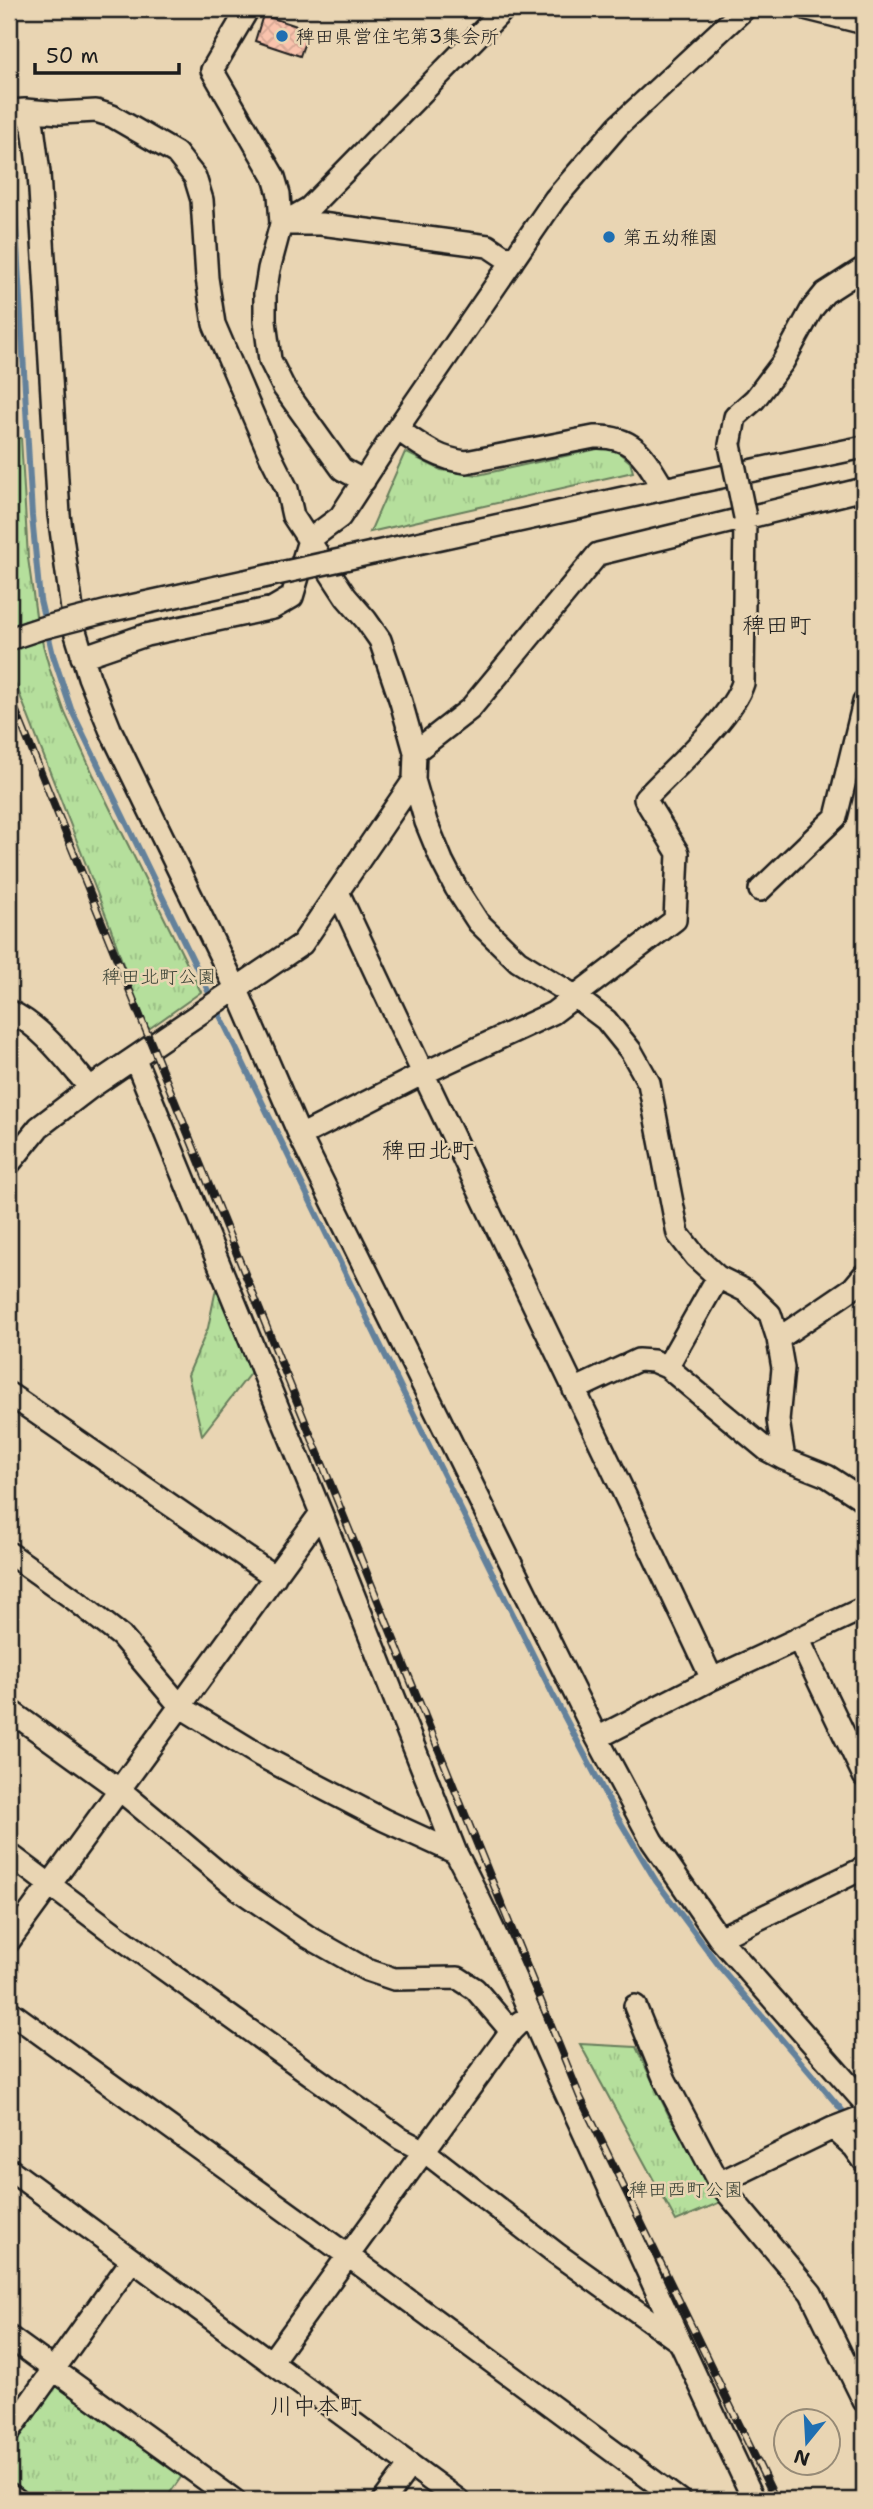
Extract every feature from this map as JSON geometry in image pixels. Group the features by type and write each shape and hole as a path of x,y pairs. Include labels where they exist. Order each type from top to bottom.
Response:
{"street":[{"path":"248,9 212,70 274,177 279,194 281,225 265,293 270,360 284,388 342,469 364,481"},
{"path":"281,225 309,208 504,9"},
{"path":"82,657 146,635 273,608 292,597 309,540 340,517 555,199 604,140 744,9"},
{"path":"808,9 864,23"},
{"path":"17,111 96,111 112,116 176,153 195,177 202,200 207,278 214,324 287,489 293,516 346,597 380,640 415,752 414,780 426,822 442,861 478,922 518,961 573,995 606,1020 631,1051 649,1083 678,1234 696,1257 718,1277 746,1291 770,1314 783,1368 778,1420 785,1459"},
{"path":"17,111 33,127 41,198 64,566 82,657 110,729 300,1136 597,1738 652,1841 719,1938 864,2102"},
{"path":"281,225 321,224 488,246 512,262"},
{"path":"300,1136 422,1074 553,1013 675,919 678,853 645,799 713,727 739,695 743,683 745,517 730,445 735,417 755,399 782,362 812,309 825,293 864,268"},
{"path":"397,429 435,455 466,462 608,436 634,445 664,489"},
{"path":"9,639 108,611 864,447"},
{"path":"415,752 471,709 598,554 864,489"},
{"path":"760,890 836,817 864,702"},
{"path":"9,1164 39,1127 90,1088 302,944 414,780"},
{"path":"338,892 422,1074 610,1460 712,1679"},
{"path":"9,1011 21,1016 49,1039 90,1088"},
{"path":"135,1059 321,1513 456,1853 480,1897 529,2012 754,2500"},
{"path":"778,1339 853,1288 864,1275"},
{"path":"667,1367 718,1277"},
{"path":"574,1390 638,1360 653,1361 667,1367 767,1450 827,1476 864,1500"},
{"path":"9,1394 275,1577"},
{"path":"9,1941 321,1513"},
{"path":"9,1553 121,1636 181,1707 261,1756 384,1820 456,1853"},
{"path":"597,1738 712,1679 864,1608"},
{"path":"798,1638 864,1776"},
{"path":"9,1710 120,1790 238,1889 307,1936 367,1970 394,1979 458,1978 475,1989 511,2031"},
{"path":"9,1854 115,1934 401,2139 424,2151 557,2253 679,2341"},
{"path":"719,1938 864,1868"},
{"path":"635,2006 666,2080 719,2183 811,2293 864,2401"},
{"path":"9,2011 347,2255 679,2500"},
{"path":"271,2362 511,2031 529,2012"},
{"path":"719,2183 864,2116"},
{"path":"837,2127 864,2161"},
{"path":"9,2169 458,2500"},
{"path":"9,2432 52,2368 132,2260"},
{"path":"9,2337 234,2500"},
{"path":"384,2500 410,2465"},
{"path":"9,2494 17,2500"}],"green space":[{"name":"稗田北町公園","path":"9,438 21,438 28,558 37,623 50,670 65,713 93,774 201,992 146,1031 110,926 9,667"},
{"path":"611,446 630,462 633,472 370,532 405,452 441,470 478,475"},
{"path":"220,1269 258,1363 202,1435 188,1375 208,1328"},
{"name":"稗田西町公園","path":"580,2044 636,2047 669,2116 723,2201 676,2221"},
{"path":"52,2380 186,2470 165,2500 35,2500 9,2482 9,2442"}],"building":[{"name":"稗田県営住宅第3集会所","path":"263,15 309,30 300,56 255,41"}],"waterway":[{"path":"9,132 32,516 40,600 53,655 71,709 424,1435 553,1695 618,1818 656,1881 720,1967 864,2136"}],"railway":[{"path":"9,694 580,2097 776,2500"}],"place":[{"name":"稗田県営住宅第3集会所","path":"282,36"},
{"name":"第五幼稚園","path":"609,237"}],"district":[{"name":"稗田町","path":"777,625"},
{"name":"稗田北町","path":"428,1150"},
{"name":"川中本町","path":"316,2406"}]}
